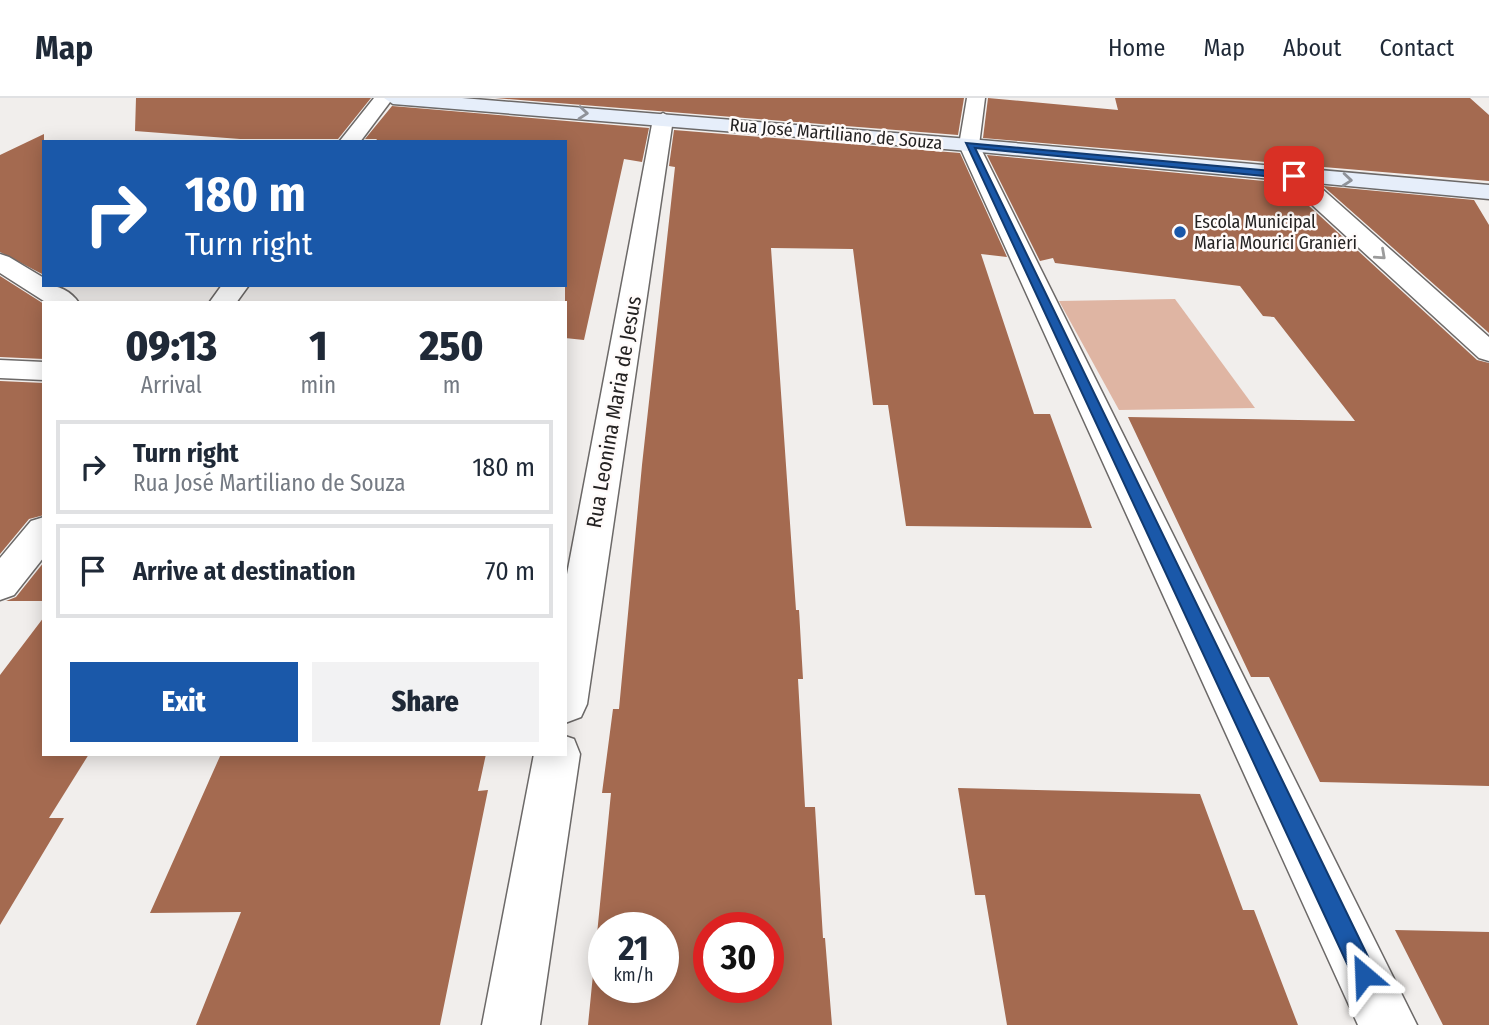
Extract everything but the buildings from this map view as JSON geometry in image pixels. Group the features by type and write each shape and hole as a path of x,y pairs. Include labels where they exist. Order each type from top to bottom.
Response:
{"street":[{"path":"351,140 384,98"},
{"name":"Rua José Martiliano de Souza","path":"393,98 969,145 1489,192"},
{"path":"976,98 969,145 1388,1025"},
{"name":"Rua Leonina Maria de Jesus","path":"567,692 663,120"},
{"path":"1294,176 1489,352"},
{"path":"0,262 63,301"},
{"path":"224,301 234,287"},
{"path":"0,369 42,371"},
{"path":"0,585 42,532"},
{"path":"511,1025 557,756"}],"shaded area":[{"path":"1175,299 1255,408 1119,410 1059,301"}],"place":[{"name":"Escola Municipal Maria Mourici Granieri","path":"1180,232"}],"route":[{"path":"1294,176 969,145 1364,975"}]}
